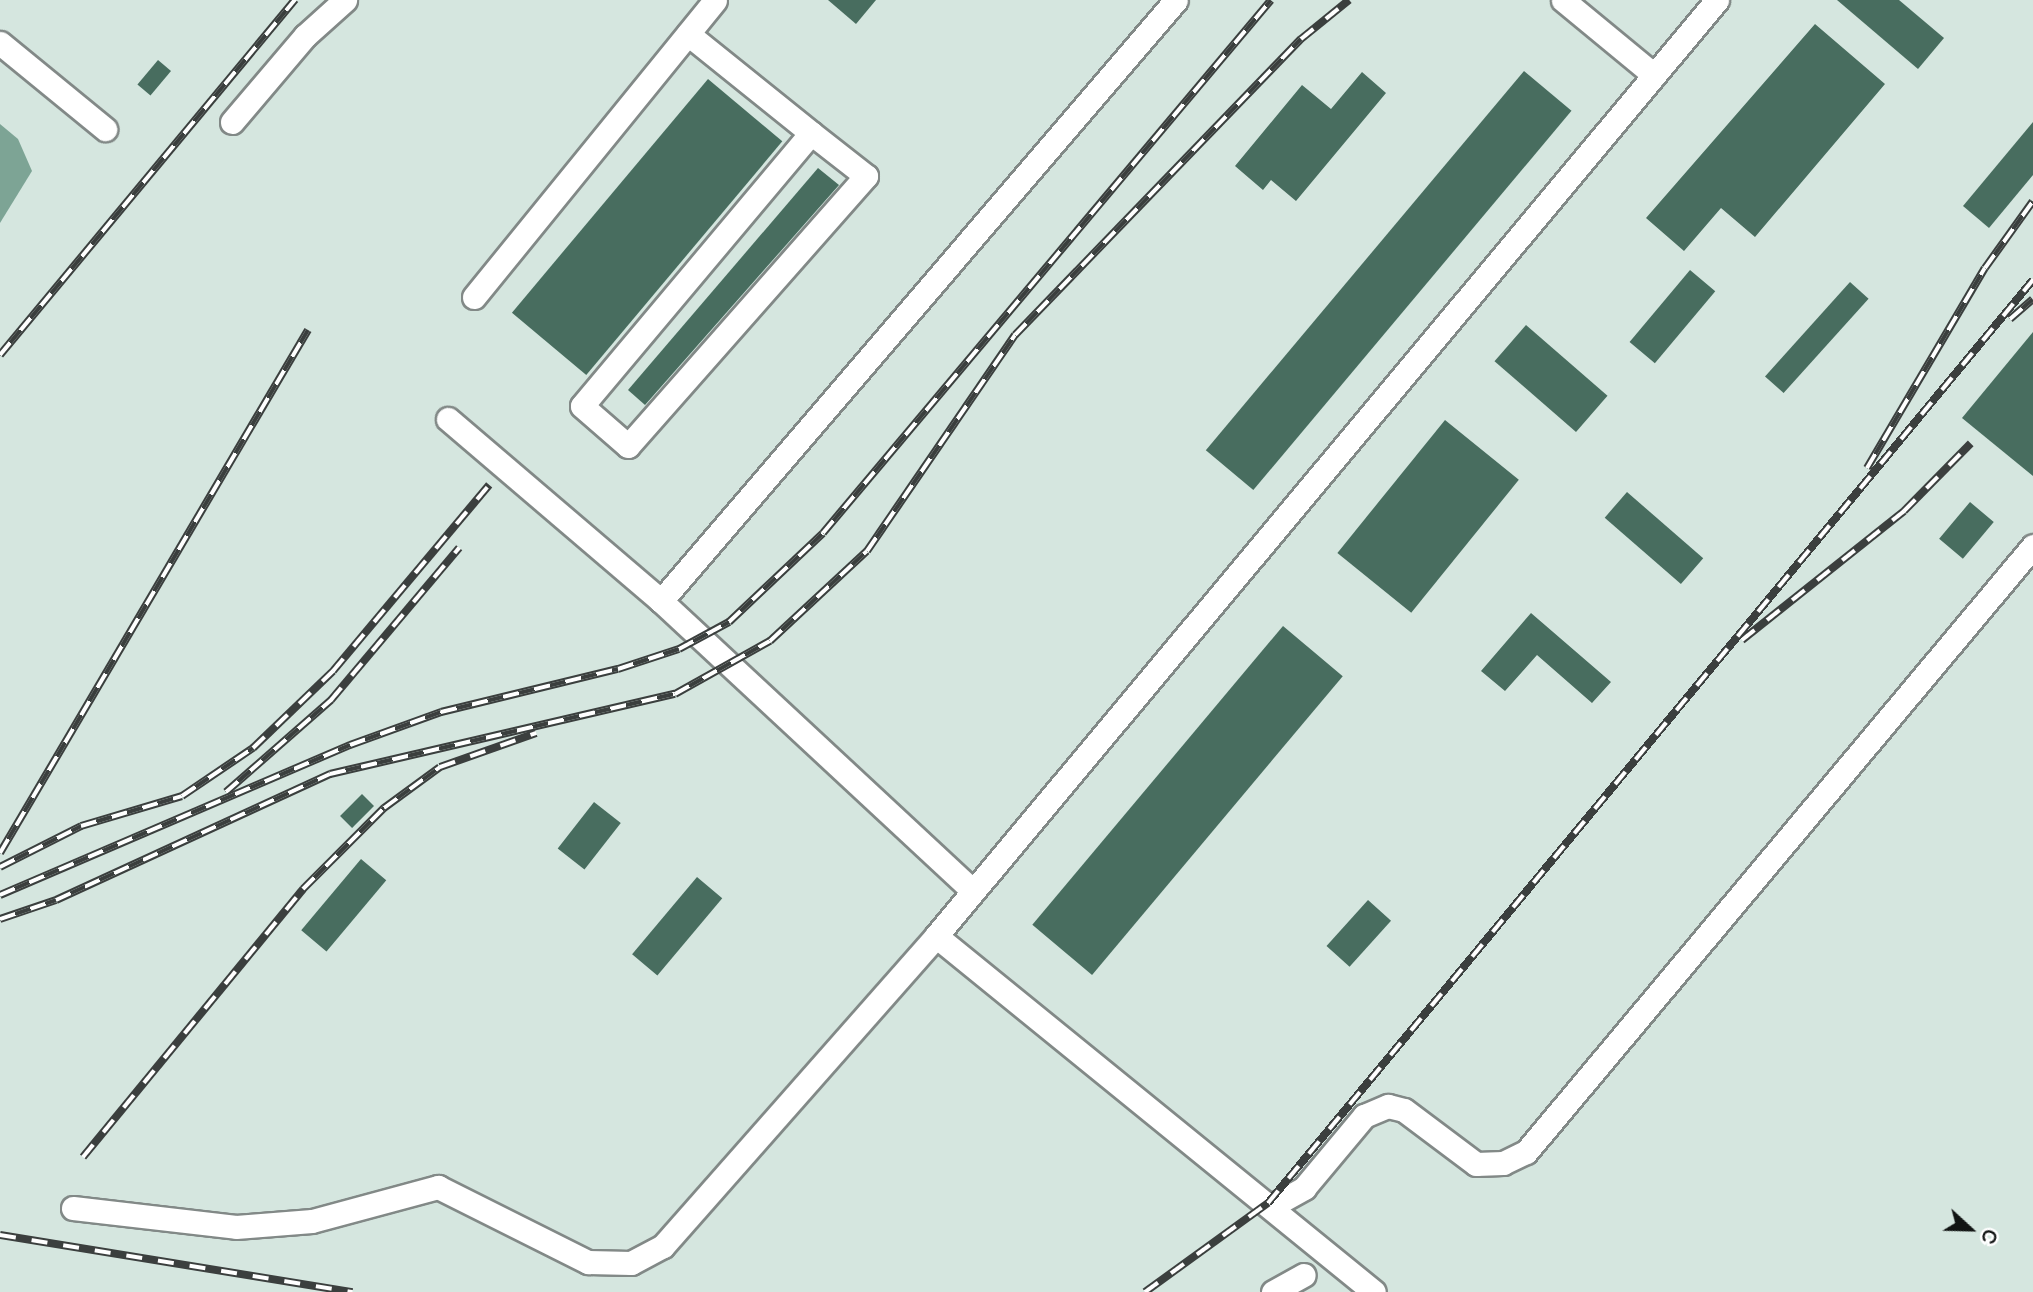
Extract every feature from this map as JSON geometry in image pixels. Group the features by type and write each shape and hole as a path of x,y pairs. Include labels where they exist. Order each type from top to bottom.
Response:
{"street":[{"path":"232,122 305,36 345,0"},
{"path":"474,297 715,0"},
{"path":"662,601 1176,0"},
{"path":"1563,0 1654,75"},
{"path":"73,1208 236,1227 312,1221 438,1187 588,1262 631,1264 663,1247 936,936 1717,0"},
{"path":"688,34 866,176 628,446 582,406 811,133"},
{"path":"0,43 105,129"},
{"path":"448,419 662,601 973,891"},
{"path":"1272,1206 1304,1188 1364,1116 1388,1106 1404,1110 1476,1164 1503,1163 1526,1152 2033,546"},
{"path":"936,936 1272,1206 1374,1292"},
{"path":"1273,1292 1304,1275"}],"shaded area":[{"path":"0,0 2033,0 2033,1292 0,1292"},
{"path":"0,124 18,139 32,171 0,223"}],"building":[{"path":"828,0 876,0 856,24"},
{"path":"1837,0 1899,0 1944,38 1918,69"},
{"path":"1815,24 1885,84 1755,237 1721,208 1684,251 1646,218"},
{"path":"158,60 171,71 150,95 137,85"},
{"path":"1524,71 1571,111 1253,490 1206,450"},
{"path":"1362,72 1386,93 1296,201 1271,180 1263,190 1235,166 1302,85 1331,109"},
{"path":"708,79 782,141 586,375 512,313"},
{"path":"2033,122 2033,175 1989,228 1963,206"},
{"path":"818,168 839,185 645,405 628,390"},
{"path":"1690,270 1715,291 1655,363 1630,342"},
{"path":"1850,282 1869,299 1784,393 1765,376"},
{"path":"1526,325 1608,396 1576,432 1495,361"},
{"path":"2033,332 2033,476 1962,418"},
{"path":"1445,420 1519,480 1411,613 1337,553"},
{"path":"1627,492 1703,558 1681,584 1605,518"},
{"path":"1970,502 1994,522 1963,559 1939,539"},
{"path":"1531,613 1611,682 1592,703 1537,655 1505,691 1481,671"},
{"path":"1283,626 1343,676 1092,975 1032,925"},
{"path":"362,794 374,806 352,828 340,816"},
{"path":"594,802 621,823 584,869 558,848"},
{"path":"361,859 386,880 327,951 301,930"},
{"path":"697,877 722,898 657,976 632,954"},
{"path":"1368,900 1391,921 1350,967 1327,946"}],"railway":[{"path":"0,355 295,0"},
{"path":"0,895 350,745 441,712 618,669 679,649 729,622 823,533 1271,0"},
{"path":"0,919 56,900 330,774 675,694 770,641 867,551 1015,335 1301,39 1349,0"},
{"path":"1867,468 1985,268 2033,201"},
{"path":"1145,1292 1268,1203 2033,280"},
{"path":"2010,319 2033,299"},
{"path":"0,853 308,330"},
{"path":"1742,640 1904,511 1971,443"},
{"path":"0,867 81,826 182,796 253,748 333,671 489,485"},
{"path":"226,792 331,700 459,548"},
{"path":"83,1157 303,889 384,808 440,767 536,733"},
{"path":"0,1235 352,1292"}]}
